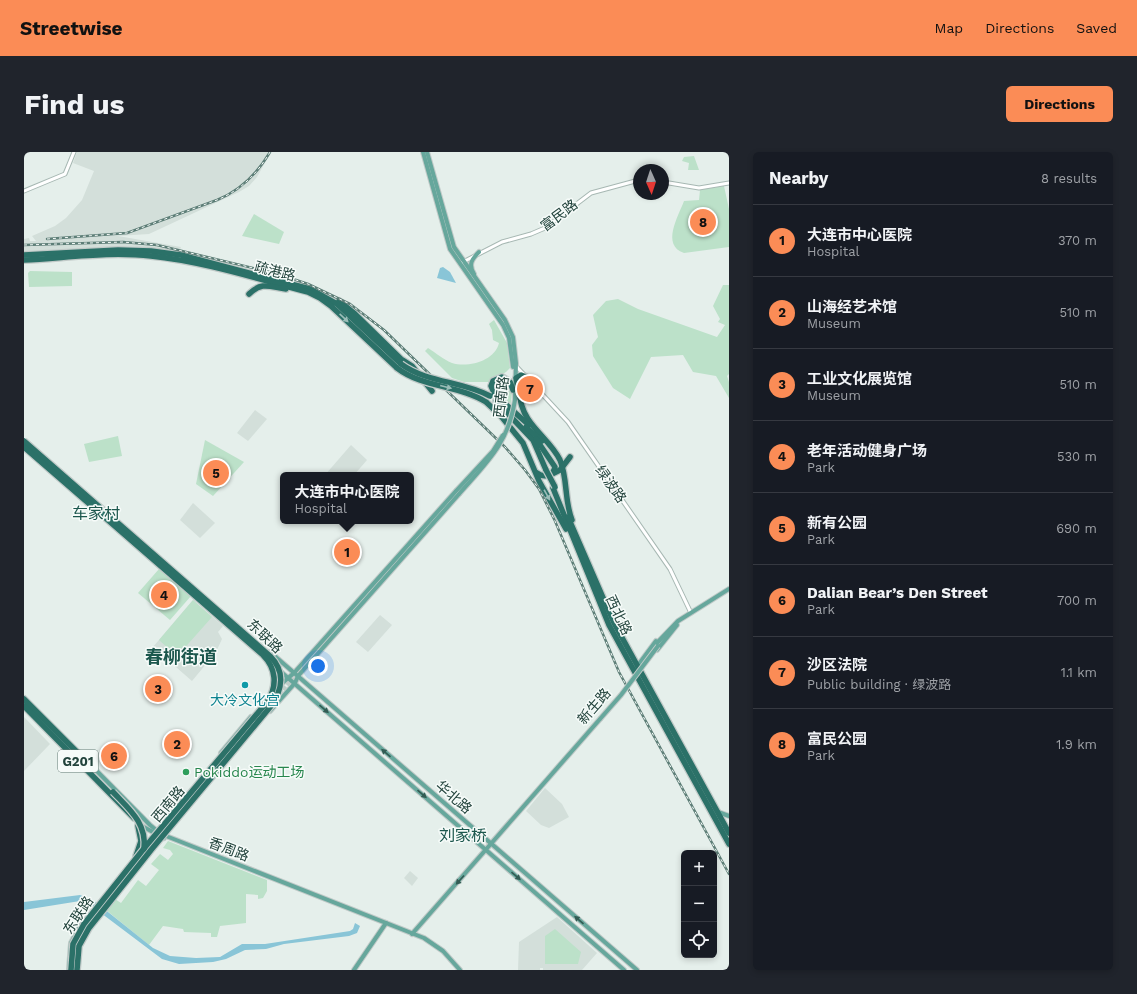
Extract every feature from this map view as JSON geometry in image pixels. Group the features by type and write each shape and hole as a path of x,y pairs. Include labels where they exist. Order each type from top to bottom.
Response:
{"highway":[{"path":"24,255 118,250 151,251 182,255 318,292 345,306 401,358 412,366 432,391"},
{"name":"疏港路","path":"24,260 120,254 150,256 179,260 295,289 320,298 331,306 415,379 466,392 486,402"},
{"path":"249,294 258,286 262,285 295,289"},
{"path":"318,292 348,313 399,366 415,374 471,387 490,396 553,450"},
{"path":"526,377 521,375 516,378 525,414 559,458 562,467 568,507 580,546"},
{"path":"513,390 510,382 502,377 493,381 491,386 495,395 518,414 545,443"},
{"name":"西北路","path":"490,396 508,412 533,440 580,546 609,625 643,676 717,811 720,823 729,833"},
{"path":"486,402 530,439"},
{"name":"西北路","path":"486,402 514,421 530,439 546,470"},
{"path":"501,416 523,443 536,473 580,546"},
{"path":"533,432 553,462 555,467 551,474"},
{"name":"东联路","path":"24,440 265,651 274,660 279,669 281,687 271,706 160,834"},
{"name":"东联路","path":"24,447 257,650 270,663 274,684 267,702 160,834 85,932 78,951 74,970"},
{"path":"536,473 541,476 551,474 562,467 570,457 562,460 559,458"},
{"name":"西北路","path":"638,668 720,823 729,844"},
{"name":"香周路","path":"24,699 77,752"},
{"name":"香周路","path":"24,706 132,816"},
{"name":"G201","path":"77,752 138,820 144,834 145,846 142,856 102,907"},
{"name":"G201","path":"132,816 140,833 140,845 137,855"},
{"path":"74,970 75,955 79,940 94,914 102,907 137,855 145,861"}],"main road":[{"name":"西南路","path":"314,654 500,446 509,428 516,378 515,346 507,323 450,249 423,152"},
{"name":"西南路","path":"427,152 451,238 461,263 502,322 509,338 513,363 513,400"},
{"path":"479,252 470,265 479,285"},
{"name":"华北路","path":"24,440 637,970"},
{"name":"华北路","path":"24,450 625,970"},
{"name":"新生路","path":"412,934 486,850 490,843 621,696 669,629 691,613 729,590"},
{"name":"新生路","path":"657,645 677,625 729,590"},
{"name":"西南路","path":"160,834 170,815 240,730 286,677 294,673 354,609"},
{"name":"西南路","path":"160,834 178,821 354,609"},
{"path":"638,668 677,625"},
{"path":"638,668 643,658 658,638 669,629"},
{"path":"631,660 643,658"},
{"name":"西南路","path":"167,825 265,709"},
{"path":"237,749 240,730"},
{"path":"239,739 248,736"},
{"name":"西南路","path":"160,834 222,757 239,739"},
{"name":"香周路","path":"77,752 160,834"},
{"path":"215,760 222,757"},
{"path":"717,811 729,817 720,823"},
{"name":"香周路","path":"132,816 143,827 171,840 412,934 438,946 458,970"},
{"path":"94,914 145,861 160,843 171,840 167,833 167,825 158,827 150,825"},
{"path":"137,855 148,848 160,834"},
{"path":"145,861 148,848"},
{"path":"356,970 386,924"},
{"path":"608,945 633,970"}],"street":[{"path":"24,191 65,174 74,152"},
{"name":"富民路","path":"461,263 479,252 502,242 531,234 545,228 581,199 597,190 633,181"},
{"path":"669,183 699,188 729,183"},
{"name":"绿波路","path":"516,366 568,422 590,453 670,569 691,613"}],"shaded area":[{"path":"77,152 271,152 257,177 249,186 239,192 149,234 118,236 181,247 179,252 131,246 24,251 24,239 29,238 30,241 36,241 32,236 55,226 66,218 82,200 94,171 73,163"},
{"path":"255,410 267,419 248,441 237,433"},
{"path":"351,445 367,460 357,472 328,472"},
{"path":"193,503 215,523 200,538 180,520"},
{"path":"193,600 223,626 218,632 222,639 216,652 192,681 153,647"},
{"path":"380,615 392,625 368,652 356,642"},
{"path":"24,717 50,744 24,771"},
{"path":"545,788 562,804 569,817 549,828 541,825 526,811"},
{"path":"410,871 418,878 412,886 404,878"},
{"path":"557,917 597,953 582,970 543,970 543,968 540,968 540,970 518,970 519,942"}],"green space":[{"path":"694,156 699,170 688,170 689,163 682,161 684,157"},
{"path":"724,186 729,209 729,247 684,253 677,249 673,244 673,230 684,201 699,200 700,190"},
{"path":"254,214 284,232 279,244 242,236"},
{"path":"30,271 72,272 72,286 29,287 28,273"},
{"path":"723,285 729,285 729,374 727,376 729,382 729,398 716,376 693,372 683,355 651,357 630,399 613,388 593,356 592,345 598,337 593,315 606,301 618,299 638,309 717,337 725,325 718,322 720,319 713,306"},
{"path":"494,320 507,343 510,368 489,382 464,382 452,378 425,351 428,348 446,360 458,364 473,364 487,359 499,343 493,340 492,330 489,324"},
{"path":"501,379 508,382 512,391 511,403 505,402 494,390 495,382"},
{"path":"118,436 122,456 89,462 84,444"},
{"path":"205,440 244,462 213,496 196,484"},
{"path":"159,569 191,596 170,620 138,593"},
{"path":"193,600 212,617 181,652 178,650 170,650 159,640"},
{"path":"168,841 267,880 267,891 263,898 258,899 258,895 246,894 246,923 220,926 217,937 211,937 211,933 184,932 183,929 163,926 149,945 106,910 115,899 121,903 138,880 146,886 159,870 151,864 160,854 168,860 173,854 170,850 163,848"},
{"path":"555,929 581,952 578,964 545,964 545,936"}],"water":[{"path":"443,267 450,272 456,283 437,278 440,268"},
{"path":"80,895 93,900 153,948 170,956 196,958 220,957 242,944 265,944 350,931 353,929 355,923 360,926 357,933 349,936 284,944 266,949 245,950 226,959 213,962 179,964 162,959 89,904 80,901 24,910 24,902"}],"tunnel":[{"path":"279,694 315,654"}],"railway":[{"path":"47,239 127,233 217,200 234,191 248,180 260,167 270,152"},
{"path":"24,245 123,242 157,245 278,274 308,284 350,304 384,330 505,447 539,489 555,521 619,672 729,874"}],"place":[{"name":"富民公园","path":"703,222"},
{"name":"沙区法院","path":"530,389"},
{"name":"新有公园","path":"216,473"},
{"name":"大连市中心医院","path":"347,552"},
{"name":"老年活动健身广场","path":"164,595"},
{"name":"大冷文化宫","path":"245,685"},
{"name":"工业文化展览馆","path":"158,689"},
{"name":"山海经艺术馆","path":"177,744"},
{"name":"Dalian Bear’s Den Street","path":"114,756"},
{"name":"Pokiddo运动工场","path":"186,772"}],"district":[{"name":"车家村","path":"96,513"},
{"name":"春柳街道","path":"181,656"},
{"name":"刘家桥","path":"463,835"}]}
